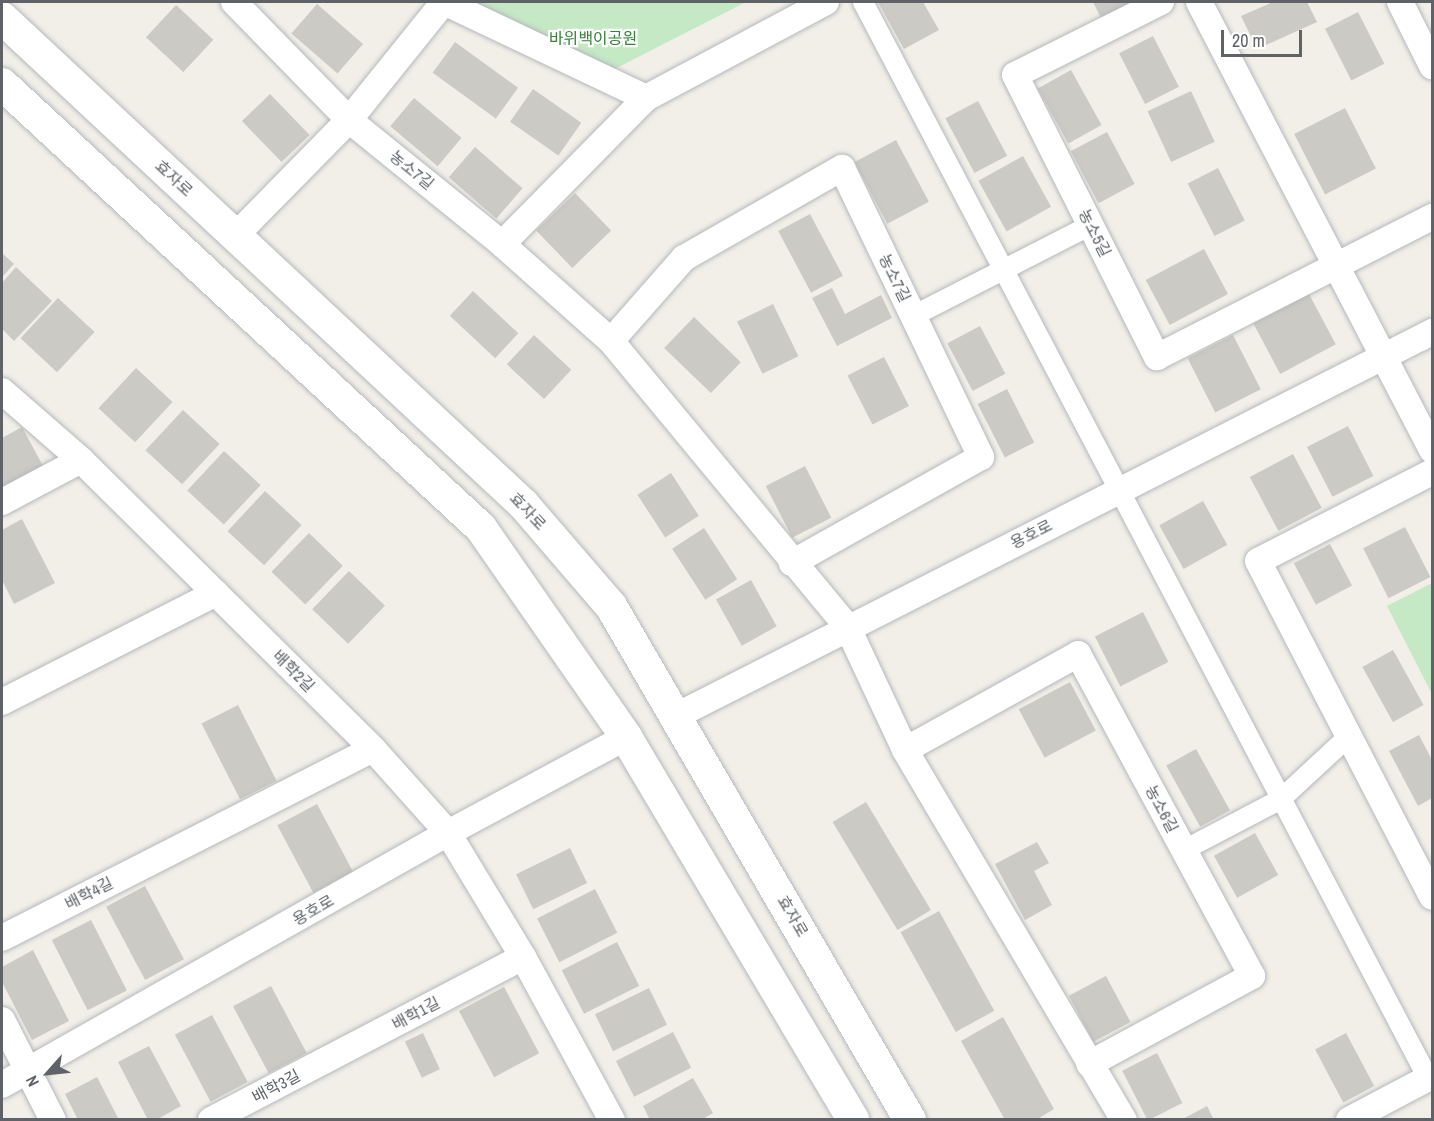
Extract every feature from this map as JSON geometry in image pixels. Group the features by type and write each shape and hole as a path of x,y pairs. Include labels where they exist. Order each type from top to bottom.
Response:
{"street":[{"name":"농소7길","path":"234,2 349,120 502,244 611,341 792,563 847,626"},
{"path":"236,235 349,120 444,2 646,98"},
{"path":"502,244 646,98 826,2"},
{"path":"863,2 1118,490 1430,1077 1349,1119"},
{"name":"농소5길","path":"1161,2 1015,75 1157,357 1432,217"},
{"path":"1199,2 1336,266 1386,356 1432,450"},
{"path":"1400,2 1430,56"},
{"name":"효자로","path":"2,18 524,505 611,606 678,715 910,1119"},
{"path":"2,84 481,528 626,737 853,1119"},
{"name":"농소7길","path":"611,341 684,258 842,168 981,457 792,563"},
{"path":"913,316 1090,225"},
{"name":"용호로","path":"678,715 847,626 1432,332"},
{"name":"배학2길","path":"2,391 81,460 216,593 373,749 448,833"},
{"path":"2,502 81,460"},
{"path":"1432,472 1258,561 1432,897"},
{"path":"2,702 216,593"},
{"path":"847,626 905,750 1089,1064 1124,1119"},
{"name":"농소6길","path":"905,750 1078,654 1252,976 1089,1064"},
{"name":"용호로","path":"2,1085 448,833 626,737"},
{"path":"1184,850 1281,799 1348,737"},
{"name":"배학4길","path":"2,938 373,749"},
{"path":"448,833 523,957 612,1119"},
{"name":"배학1길","path":"309,1068 523,957"},
{"path":"2,1020 52,1119"},
{"name":"배학3길","path":"211,1119 309,1068"}],"green space":[{"name":"바위백이공원","path":"444,2 746,2 593,80"},
{"path":"1432,583 1432,694 1387,606"}],"building":[{"path":"878,2 923,2 939,30 904,49"},
{"path":"1093,2 1139,2 1103,22"},
{"path":"1273,2 1307,2 1317,22 1257,49 1241,16"},
{"path":"317,4 363,44 337,73 291,33"},
{"path":"176,5 213,40 183,72 146,37"},
{"path":"1358,12 1384,64 1351,80 1325,29"},
{"path":"1153,36 1179,87 1145,104 1119,53"},
{"path":"455,42 518,88 496,119 433,73"},
{"path":"1071,70 1102,125 1068,144 1038,88"},
{"path":"533,89 581,123 558,156 510,122"},
{"path":"1191,91 1215,142 1171,162 1147,111"},
{"path":"270,94 310,135 282,162 242,121"},
{"path":"414,98 461,138 438,166 390,126"},
{"path":"978,101 1007,156 974,173 945,118"},
{"path":"1345,108 1376,169 1325,194 1294,134"},
{"path":"1107,132 1135,184 1098,203 1071,151"},
{"path":"896,140 929,202 887,224 855,162"},
{"path":"475,147 523,188 496,219 449,177"},
{"path":"1023,156 1051,207 1007,231 978,181"},
{"path":"1218,168 1245,221 1214,236 1188,183"},
{"path":"575,193 611,230 572,268 536,231"},
{"path":"810,214 843,276 811,293 778,231"},
{"path":"1204,249 1228,294 1170,325 1146,280"},
{"path":"2,253 14,264 2,277"},
{"path":"16,267 52,301 14,341 2,329 2,283"},
{"path":"832,288 845,314 881,295 892,318 837,346 812,298"},
{"path":"473,291 518,333 495,358 450,316"},
{"path":"1309,294 1336,344 1280,374 1253,324"},
{"path":"58,298 95,332 57,372 20,338"},
{"path":"773,304 798,356 762,374 737,322"},
{"path":"694,317 741,362 711,393 664,348"},
{"path":"980,326 1005,374 973,391 947,343"},
{"path":"534,335 571,370 544,399 507,364"},
{"path":"1233,335 1261,389 1215,413 1188,358"},
{"path":"884,357 909,406 872,425 847,376"},
{"path":"136,368 173,402 135,442 98,408"},
{"path":"1007,389 1034,442 1005,457 978,404"},
{"path":"183,410 220,444 182,484 145,450"},
{"path":"1348,426 1373,476 1332,497 1307,447"},
{"path":"22,427 43,466 2,488 2,438"},
{"path":"224,451 261,485 224,525 187,490"},
{"path":"1293,454 1322,508 1278,531 1250,477"},
{"path":"805,466 831,518 792,538 766,486"},
{"path":"671,473 699,516 665,538 637,495"},
{"path":"265,491 302,525 264,565 227,531"},
{"path":"1203,501 1227,545 1184,569 1159,525"},
{"path":"22,519 55,583 14,604 2,580 2,530"},
{"path":"1405,527 1430,577 1389,598 1363,548"},
{"path":"704,528 737,579 705,600 672,549"},
{"path":"309,533 343,566 305,604 271,572"},
{"path":"1330,544 1352,585 1316,605 1294,563"},
{"path":"349,571 385,606 348,644 312,609"},
{"path":"751,580 777,626 742,646 716,599"},
{"path":"1143,612 1168,662 1120,686 1095,637"},
{"path":"1393,650 1424,705 1393,722 1362,667"},
{"path":"1070,682 1096,731 1045,758 1019,709"},
{"path":"238,705 277,781 240,799 201,724"},
{"path":"1419,735 1432,760 1432,798 1418,806 1389,751"},
{"path":"1196,749 1230,810 1200,827 1166,765"},
{"path":"866,802 931,910 897,930 833,822"},
{"path":"317,804 353,872 313,893 277,825"},
{"path":"1255,833 1278,875 1237,898 1214,856"},
{"path":"1037,842 1049,863 1034,871 1052,905 1025,920 995,864"},
{"path":"570,848 587,883 533,909 516,874"},
{"path":"145,886 184,959 145,980 106,907"},
{"path":"595,889 617,933 559,962 537,919"},
{"path":"939,911 994,1011 956,1032 901,932"},
{"path":"91,920 127,990 88,1010 52,940"},
{"path":"617,942 639,986 584,1014 562,970"},
{"path":"33,950 69,1021 32,1040 2,982 2,967"},
{"path":"1106,976 1130,1022 1093,1042 1069,996"},
{"path":"271,986 307,1053 269,1073 233,1006"},
{"path":"504,987 539,1053 494,1077 459,1011"},
{"path":"649,988 667,1025 613,1051 595,1014"},
{"path":"212,1015 248,1082 211,1102 175,1035"},
{"path":"1003,1017 1054,1109 1036,1120 1005,1120 961,1041"},
{"path":"673,1032 691,1068 634,1097 616,1061"},
{"path":"423,1033 440,1069 422,1078 405,1041"},
{"path":"1346,1033 1374,1086 1343,1102 1315,1049"},
{"path":"149,1046 181,1106 156,1120 148,1120 118,1062"},
{"path":"1157,1053 1182,1103 1147,1120 1122,1071"},
{"path":"97,1077 119,1120 78,1120 65,1094"},
{"path":"693,1078 713,1113 701,1120 650,1120 643,1106"},
{"path":"1207,1106 1214,1120 1181,1120"}]}
